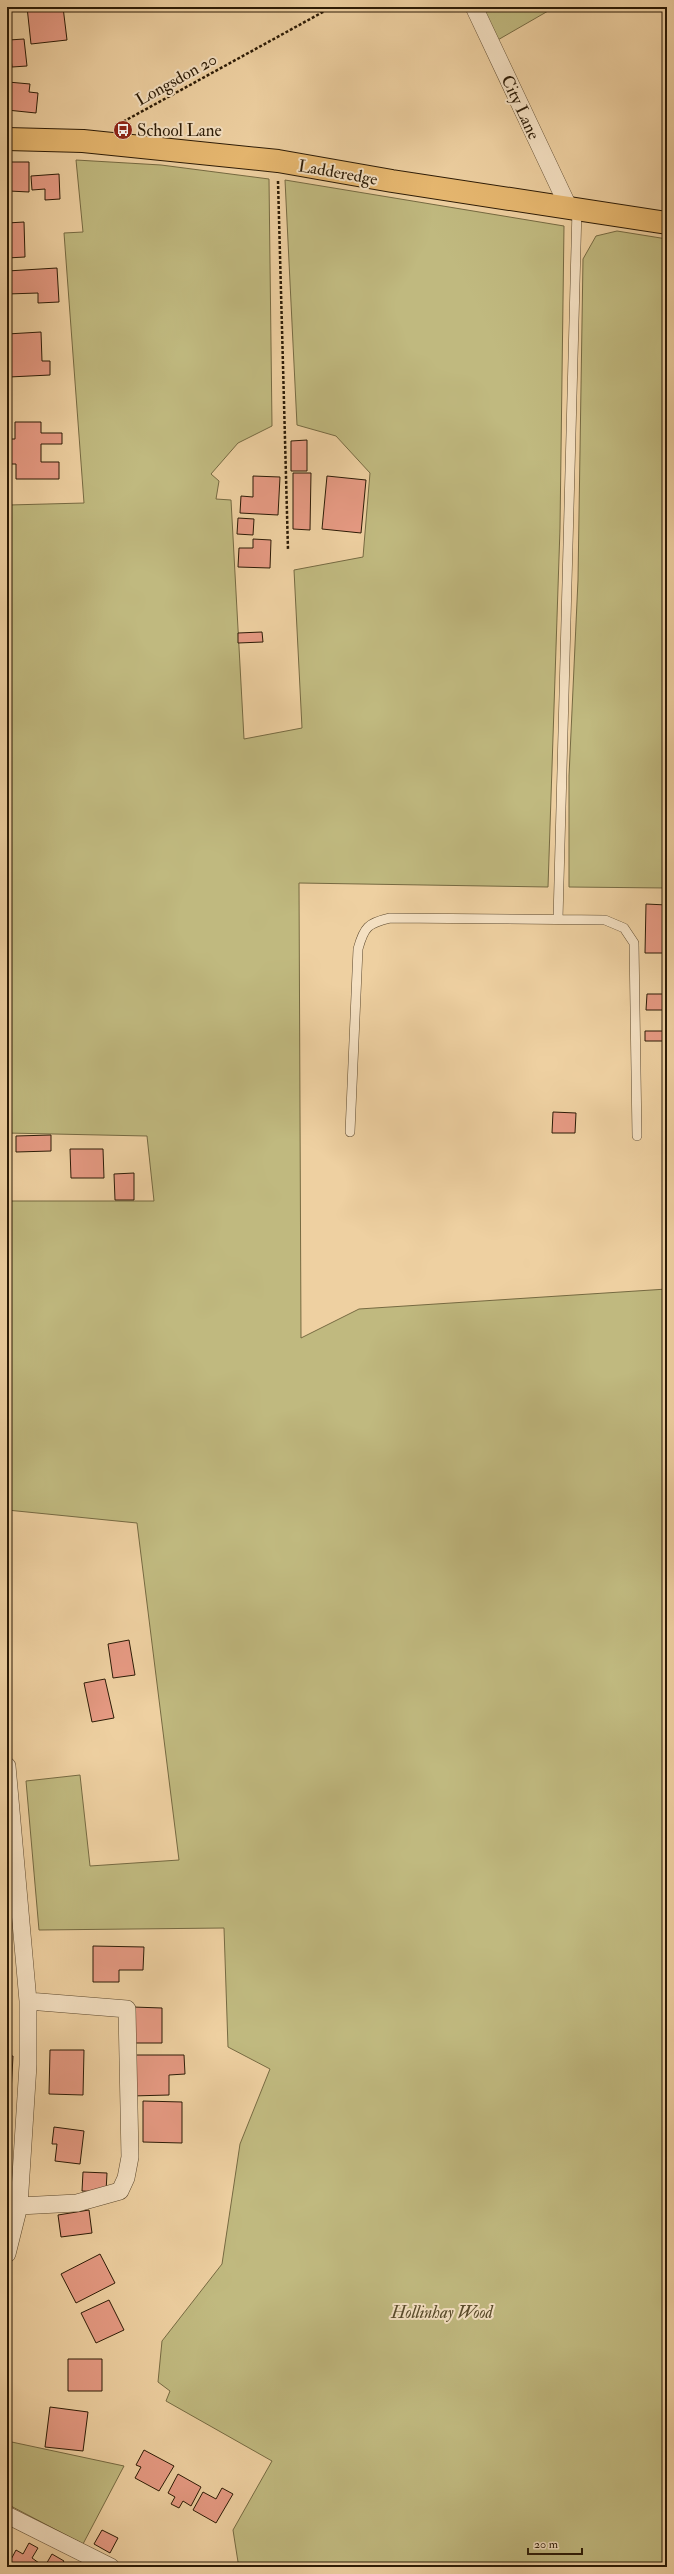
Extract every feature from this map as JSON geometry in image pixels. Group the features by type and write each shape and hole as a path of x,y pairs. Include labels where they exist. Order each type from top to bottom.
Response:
{"highway":[{"name":"Ladderedge","path":"7,139 107,144 278,161 392,181 572,207 667,223"}],"street":[{"name":"City Lane","path":"474,7 572,207"},
{"path":"7,1766 28,2001 28,2065 19,2206 7,2254"},
{"path":"19,2206 77,2203 120,2191 126,2178 130,2157 127,2008 28,2001"},
{"path":"7,2515 111,2567"}],"lane":[{"path":"558,919 572,207"},
{"path":"350,1132 358,949 363,932 374,921 390,918 558,919 605,920 624,928 634,943 637,1136"}],"path":[{"name":"Longsdon 20","path":"107,144 107,130 332,7"},
{"path":"278,161 288,550"}],"green space":[{"path":"481,7 555,7 496,41"},
{"name":"Hollinhay Wood","path":"76,160 161,165 269,179 272,426 238,443 211,474 219,481 216,499 231,500 244,739 302,728 294,570 363,557 370,473 336,436 297,425 285,180 564,226 560,528 548,887 299,883 301,1338 359,1309 667,1289 667,2567 247,2567 238,2562 233,2530 272,2461 166,2401 170,2391 158,2382 162,2341 222,2264 240,2144 270,2069 228,2047 224,1928 39,1930 26,1781 80,1775 90,1866 179,1860 137,1523 7,1510 7,1201 154,1201 147,1136 7,1133 7,530 9,505 84,503 64,233 83,232"},
{"path":"617,231 667,239 667,888 569,887 569,776 578,580 583,259 596,236"},
{"path":"7,2441 124,2466 83,2544 7,2504"}],"building":[{"path":"27,7 63,7 67,40 31,44"},
{"path":"24,39 27,66 12,67 9,40"},
{"path":"8,82 30,84 29,92 38,93 36,113 7,110"},
{"path":"7,162 29,162 29,192 9,191"},
{"path":"59,174 60,199 45,200 45,189 32,190 31,176"},
{"path":"24,222 25,257 7,258 7,223"},
{"path":"57,268 59,302 38,303 38,293 7,294 7,271"},
{"path":"41,332 42,361 50,361 50,375 9,377 7,334"},
{"path":"15,422 41,422 41,433 62,433 62,444 41,444 41,462 59,462 59,479 16,479 16,464 10,464 10,439 15,439"},
{"path":"307,440 307,471 291,471 291,441"},
{"path":"293,473 311,473 310,530 293,529"},
{"path":"253,476 280,477 278,515 240,513 241,496 253,497"},
{"path":"327,476 366,480 361,533 322,529"},
{"path":"238,518 254,519 253,535 237,534"},
{"path":"253,539 271,540 270,568 238,567 239,548 253,548"},
{"path":"262,632 263,642 238,643 238,633"},
{"path":"646,904 667,905 667,953 645,953"},
{"path":"647,994 663,994 663,1010 646,1010"},
{"path":"645,1031 666,1031 666,1041 645,1041"},
{"path":"553,1112 576,1113 575,1133 552,1133"},
{"path":"51,1135 51,1151 16,1152 16,1136"},
{"path":"70,1149 103,1149 104,1178 71,1178"},
{"path":"134,1173 134,1200 115,1200 114,1174"},
{"path":"129,1640 135,1675 113,1678 108,1644"},
{"path":"105,1679 114,1718 92,1722 84,1683"},
{"path":"7,1936 10,1954 7,1955"},
{"path":"93,1946 144,1947 143,1970 119,1970 119,1982 93,1982"},
{"path":"133,2007 162,2008 162,2043 133,2043"},
{"path":"50,2050 84,2050 83,2095 49,2094"},
{"path":"131,2055 184,2055 185,2074 169,2075 169,2095 131,2096"},
{"path":"7,2056 13,2056 11,2093 7,2093"},
{"path":"143,2101 182,2102 182,2143 143,2142"},
{"path":"54,2127 84,2131 80,2164 55,2161 57,2144 52,2144"},
{"path":"83,2172 107,2173 106,2192 82,2191"},
{"path":"89,2210 92,2233 61,2237 58,2215"},
{"path":"100,2254 115,2283 76,2303 61,2274"},
{"path":"109,2300 124,2330 96,2343 81,2313"},
{"path":"68,2359 102,2359 102,2391 68,2391"},
{"path":"50,2407 88,2412 83,2451 45,2447"},
{"path":"144,2450 174,2466 159,2491 135,2478 141,2467 136,2465"},
{"path":"178,2474 201,2487 191,2506 183,2501 179,2508 171,2504 175,2497 168,2493"},
{"path":"222,2488 233,2494 216,2523 193,2510 203,2492 216,2499"},
{"path":"102,2530 118,2538 110,2553 94,2544"},
{"path":"29,2543 38,2548 32,2558 39,2563 37,2567 7,2567 16,2550 23,2554"},
{"path":"52,2554 64,2561 60,2567 37,2567 39,2563 45,2566"}],"place":[{"name":"School Lane","path":"123,130"}]}
